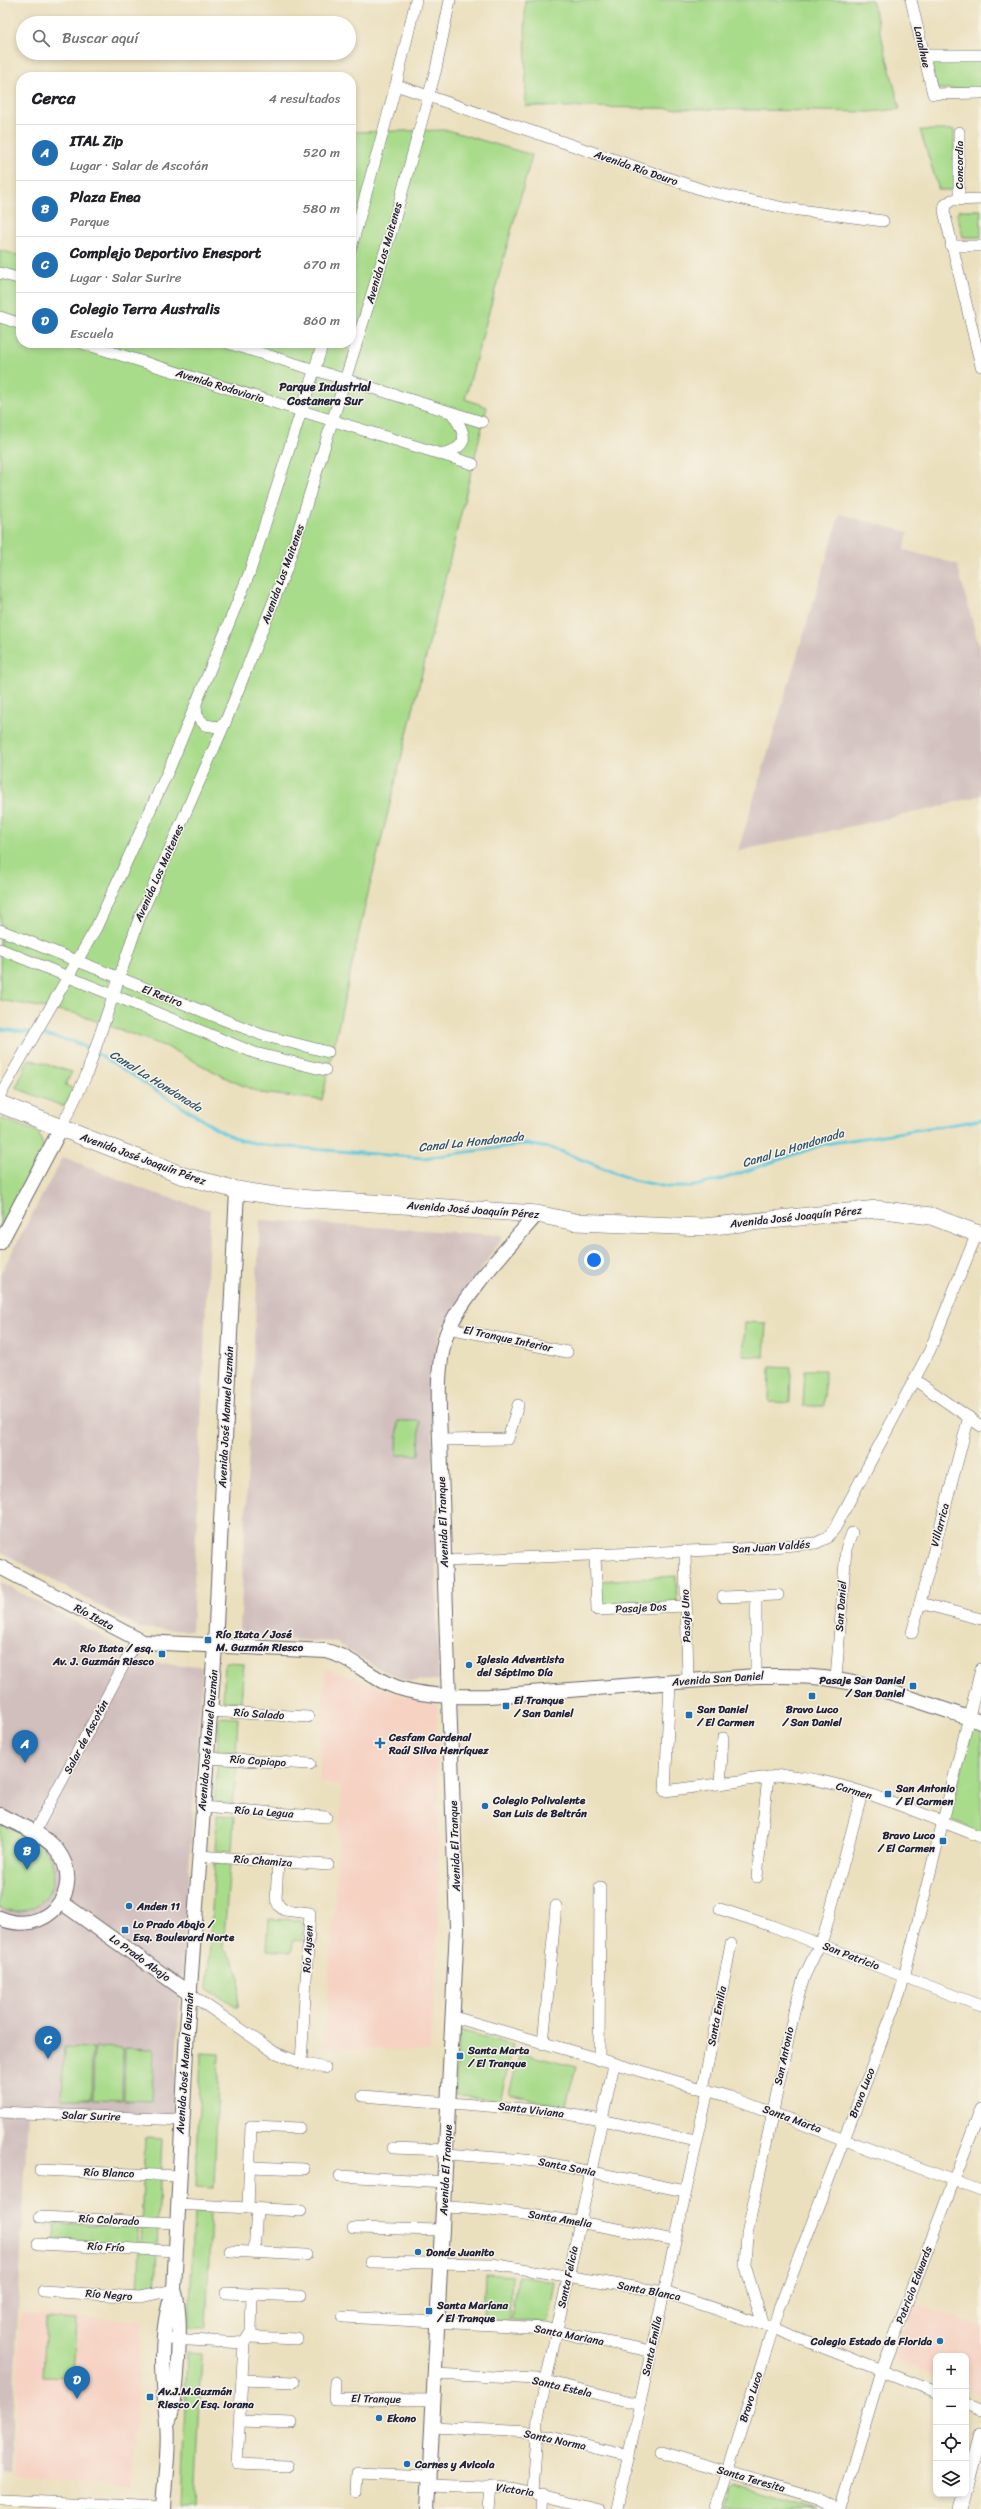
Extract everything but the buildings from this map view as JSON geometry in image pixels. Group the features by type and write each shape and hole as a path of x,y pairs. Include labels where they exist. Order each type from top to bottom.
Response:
{"main road":[{"name":"Avenida José Joaquín Pérez","path":"0,1104 181,1175 237,1190 282,1197 537,1214 575,1222 703,1227 877,1209 931,1216 979,1234"},
{"path":"969,2479 981,2436"},
{"path":"961,2509 964,2497"}],"street":[{"path":"356,230 396,85 416,0"},
{"name":"Avenida Los Maitenes","path":"356,347 392,229 428,95 450,0"},
{"name":"Lanalhue","path":"911,0 933,94 981,94"},
{"path":"923,55 981,55"},
{"name":"Avenida Río Douro","path":"396,85 706,191 784,208 883,221"},
{"name":"Concordia","path":"959,132 959,199"},
{"path":"981,199 959,199 948,202 944,211 951,246 980,353 981,366"},
{"path":"951,246 981,246"},
{"path":"0,272 16,277"},
{"path":"0,317 16,322"},
{"name":"Avenida Rodoviario","path":"98,348 473,464"},
{"path":"244,348 482,422"},
{"path":"0,1096 51,1005 79,961 114,892 196,706 254,562 321,348"},
{"name":"Avenida Los Maitenes","path":"61,1128 86,1076 139,919 225,723 286,570 356,348"},
{"path":"441,454 457,448 464,440 463,430 452,413"},
{"path":"196,706 198,716 205,725 218,727 225,723"},
{"name":"El Retiro","path":"0,930 262,1035 307,1048 328,1052"},
{"name":"El Retiro","path":"0,950 113,997 255,1053 325,1070"},
{"path":"300,1065 307,1060 307,1048"},
{"path":"0,1242 61,1128"},
{"name":"Avenida José Manuel Guzmán","path":"163,2508 167,2424 164,2395 178,2309 174,2290 175,2251 202,1807 215,1646 237,1190"},
{"name":"Avenida El Tranque","path":"428,2509 450,2102 457,1915 440,1440 440,1370 443,1346 449,1328 475,1289 537,1214"},
{"name":"San Juan Valdés","path":"445,1561 811,1545 826,1538 835,1528 860,1485 915,1380 938,1333 979,1234"},
{"name":"El Tranque Interior","path":"449,1328 567,1352"},
{"path":"915,1380 977,1421"},
{"path":"440,1440 508,1439 518,1405"},
{"name":"Villarrica","path":"912,1633 977,1421"},
{"name":"San Daniel","path":"836,1680 846,1549 852,1533"},
{"name":"Pasaje Uno","path":"685,1551 685,1606 688,1681"},
{"name":"Pasaje Dos","path":"595,1554 597,1610 685,1606"},
{"name":"Río Itata","path":"0,1567 137,1640 148,1643 330,1652 399,1688 449,1695"},
{"path":"723,1597 778,1595"},
{"path":"756,1596 756,1676"},
{"path":"920,1603 981,1618"},
{"name":"Salar de Ascotán","path":"34,1833 137,1640"},
{"name":"Bravo Luco","path":"716,2509 768,2327 844,2139 904,1976 942,1822 975,1720 981,1669"},
{"name":"Avenida San Daniel","path":"449,1695 489,1696 756,1676 799,1676 836,1680 870,1687 975,1720"},
{"name":"Carmen","path":"670,1683 665,1791 786,1775 804,1777 862,1792 981,1837"},
{"name":"Río Salado","path":"210,1711 308,1717"},
{"path":"720,1784 723,1738"},
{"name":"Río Copiapo","path":"206,1758 310,1764"},
{"path":"757,1877 768,1777"},
{"name":"San Antonio","path":"768,2327 747,2274 745,2245 772,2112 799,1993 807,1968 820,1944 862,1792"},
{"name":"Río La Legua","path":"202,1807 326,1817"},
{"path":"0,1815 34,1833 54,1846 64,1863 67,1884 61,1902 49,1914 35,1921 15,1923 0,1918"},
{"name":"Río Chamiza","path":"199,1856 328,1865"},
{"name":"Río Aysen","path":"278,1862 276,1900 278,1906 284,1910 310,1913 301,2063"},
{"path":"599,2060 600,1887"},
{"name":"Lo Prado Abajo","path":"61,1902 260,2044 286,2058 325,2068"},
{"path":"543,2044 556,1906"},
{"name":"San Patricio","path":"720,1909 820,1944 981,2006"},
{"name":"Santa Emilia","path":"617,2509 696,2142 731,1944"},
{"name":"Santa Marta","path":"454,2017 543,2044 705,2089 772,2112 981,2191"},
{"name":"Santa Felicia","path":"542,2509 538,2493 537,2434 545,2382 614,2064"},
{"name":"Santa Viviana","path":"363,2096 550,2111 602,2120 696,2142"},
{"name":"Patricio Edwards","path":"839,2509 881,2370 981,2109"},
{"name":"Salar Surire","path":"0,2112 182,2120"},
{"path":"254,2252 250,2167 250,2126 299,2128"},
{"name":"Santa Sonia","path":"393,2148 536,2161 685,2191"},
{"path":"250,2167 304,2169"},
{"name":"Río Blanco","path":"40,2170 179,2176"},
{"path":"340,2176 446,2182"},
{"path":"178,2204 301,2212"},
{"name":"Santa Amelia","path":"444,2207 499,2209 580,2222 674,2240"},
{"name":"Río Colorado","path":"40,2217 177,2223"},
{"path":"353,2228 443,2230"},
{"name":"Río Frío","path":"38,2244 175,2251"},
{"path":"230,2251 306,2256"},
{"name":"Santa Blanca","path":"370,2262 492,2264 664,2292 768,2327 933,2391"},
{"name":"Río Negro","path":"43,2291 140,2297 174,2290"},
{"path":"226,2293 300,2296"},
{"path":"252,2295 251,2332 246,2340 242,2380 237,2464 288,2466"},
{"name":"Santa Mariana","path":"343,2317 546,2328 651,2351"},
{"path":"172,2339 297,2339"},
{"name":"Santa Estela","path":"435,2374 537,2379 640,2404"},
{"path":"242,2380 294,2382"},
{"name":"El Tranque","path":"335,2382 334,2399 434,2400"},
{"path":"969,2405 981,2410"},
{"path":"240,2421 292,2423"},
{"name":"Santa Norma","path":"433,2427 537,2434 629,2456"},
{"name":"Santa Teresita","path":"662,2452 816,2498 839,2509"},
{"name":"Victoria","path":"356,2493 357,2473 491,2486 538,2493 599,2509"},
{"path":"490,2509 491,2486"},
{"path":"0,2500 47,2505 163,2508"}],"shaded area":[{"path":"840,514 908,532 904,550 957,564 981,654 981,795 935,808 738,851"},
{"path":"63,1157 148,1191 210,1210 192,1631 140,1628 0,1551 0,1274"},
{"path":"260,1220 502,1235 502,1238 439,1333 433,1377 433,1466 439,1680 407,1681 380,1669 335,1642 249,1637 240,1629"},
{"path":"0,1582 152,1663 203,1666 172,2117 28,2111 10,2473 0,2472"},
{"path":"325,1668 404,1696 437,1703 439,1921 430,2052 324,2047 342,1785 319,1783"},
{"name":"Colegio Estado de Florida","path":"914,2303 981,2327 981,2395 969,2390 969,2353 933,2353 933,2376 893,2359"},
{"path":"20,2313 142,2321 132,2484 13,2477"}],"green space":[{"path":"525,0 872,0 900,109 870,112 526,106"},
{"path":"928,58 981,59 981,89 937,89"},
{"path":"447,130 532,155 465,399 487,407 365,906 322,1100 260,1093 228,1079 167,1047 74,1013 0,1000 0,250 16,255 16,348 356,348 356,132"},
{"path":"920,130 954,130 955,190 939,190"},
{"path":"960,210 981,210 981,237 963,237 957,214"},
{"path":"29,1059 72,1072 65,1085 74,1089 65,1107 16,1088"},
{"path":"0,1119 38,1132 43,1145 41,1155 0,1231"},
{"path":"745,1322 766,1323 764,1357 743,1356"},
{"path":"770,1367 791,1368 790,1403 769,1402"},
{"path":"805,1370 825,1370 824,1406 803,1406"},
{"path":"398,1421 420,1421 419,1455 397,1455"},
{"path":"676,1576 677,1604 600,1607 599,1581"},
{"path":"225,1662 244,1663 241,1702 223,1701"},
{"path":"219,1717 238,1718 236,1752 217,1751"},
{"path":"981,1727 981,1833 948,1820 971,1735 973,1730"},
{"path":"218,1764 237,1766 233,1804 214,1802"},
{"path":"217,1816 234,1817 232,1851 215,1850"},
{"path":"0,1823 38,1843 47,1852 53,1865 54,1877 51,1888 36,1906 25,1910 13,1911 0,1907"},
{"path":"215,1862 230,1865 223,1948 234,1963 239,1975 238,2007 207,1989"},
{"path":"269,1919 300,1920 303,1925 302,1941 293,1940 292,1952 267,1950"},
{"path":"459,2030 513,2045 500,2101 455,2095"},
{"path":"64,2047 92,2048 91,2099 62,2099"},
{"path":"94,2047 123,2048 122,2100 93,2099"},
{"path":"125,2048 154,2049 152,2101 124,2100"},
{"path":"201,2053 219,2054 214,2188 196,2187"},
{"path":"520,2053 576,2067 565,2108 509,2093"},
{"path":"145,2138 162,2139 155,2291 138,2291"},
{"path":"194,2212 211,2213 206,2328 189,2328"},
{"path":"55,2223 137,2227 137,2244 54,2240"},
{"path":"485,2274 512,2276 510,2321 483,2320"},
{"path":"518,2276 555,2282 548,2323 512,2320"},
{"path":"46,2318 76,2320 73,2377 43,2376"},
{"path":"187,2353 202,2354 195,2509 181,2509"},
{"path":"734,2485 817,2509 723,2509 729,2489"}],"waterway":[{"name":"Canal La Hondonada","path":"0,1029 33,1033"},
{"name":"Canal La Hondonada","path":"39,1034 75,1042 92,1051"},
{"name":"Canal La Hondonada","path":"97,1053 219,1130 240,1140 264,1145 424,1158 526,1144 555,1149 633,1180 667,1187 690,1187 720,1180 825,1144 981,1120"}],"place":[{"name":"Río Itata / José M. Guzmán Riesco","path":"208,1640"},
{"name":"Río Itata / esq. Av. J. Guzmán Riesco","path":"162,1654"},
{"name":"Iglesia Adventista del Séptimo Día","path":"469,1665"},
{"name":"Pasaje San Daniel / San Daniel","path":"913,1686"},
{"name":"Bravo Luco / San Daniel","path":"812,1696"},
{"name":"El Tranque / San Daniel","path":"506,1706"},
{"name":"San Daniel / El Carmen","path":"689,1715"},
{"name":"Cesfam Cardenal Raúl Silva Henríquez","path":"380,1743"},
{"name":"ITAL Zip","path":"25,1763"},
{"name":"San Antonio / El Carmen","path":"888,1794"},
{"name":"Colegio Polivalente San Luis de Beltrán","path":"485,1806"},
{"name":"Bravo Luco / El Carmen","path":"943,1841"},
{"name":"Plaza Enea","path":"27,1870"},
{"name":"Anden 11","path":"129,1906"},
{"name":"Lo Prado Abajo / Esq. Boulevard Norte","path":"125,1930"},
{"name":"Santa Marta / El Tranque","path":"460,2056"},
{"name":"Complejo Deportivo Enesport","path":"48,2059"},
{"name":"Donde Juanito","path":"418,2252"},
{"name":"Santa Maríana / El Tranque","path":"429,2311"},
{"name":"Colegio Estado de Florida","path":"940,2341"},
{"name":"Av.J.M.Guzmán Riesco / Esq. Iorana","path":"150,2397"},
{"name":"Colegio Terra Australis","path":"77,2399"},
{"name":"Ekono","path":"379,2418"},
{"name":"Carnes y Avicola","path":"407,2464"}],"district":[{"name":"Parque Industrial Costanera Sur","path":"325,394"}]}
